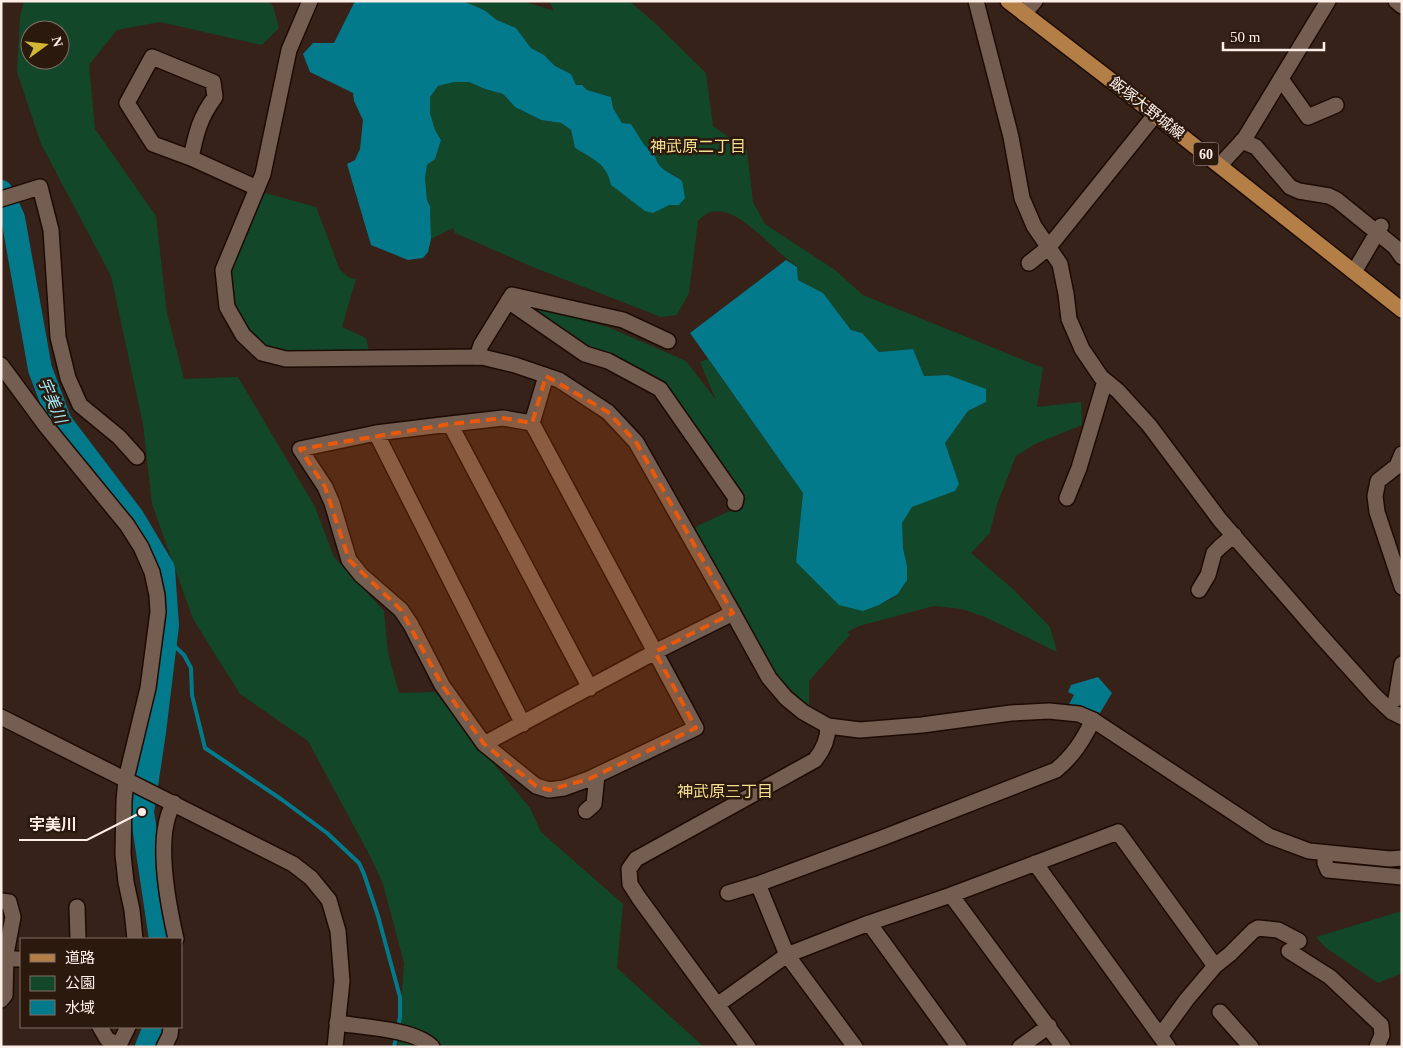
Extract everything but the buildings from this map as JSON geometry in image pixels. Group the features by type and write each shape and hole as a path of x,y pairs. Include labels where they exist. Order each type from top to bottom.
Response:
{"main road":[{"name":"飯塚大野城線","path":"1008,1 1400,306"}],"street":[{"path":"310,1 288,50 263,174 223,270 227,308 242,335 262,353 286,359 482,357 515,365 559,380 608,412 636,442 769,678 786,698 802,712 828,726 860,730 1011,713 1049,711 1079,714 1093,720 1269,836 1292,846 1325,853 1390,859 1402,858"},
{"path":"976,1 1011,137 1022,198 1034,226 1060,264 1069,319 1082,349 1106,381 1118,391 1149,425 1220,520 1375,696 1392,712 1402,717"},
{"path":"1024,14 1035,1"},
{"path":"1220,165 1242,141 1328,1"},
{"path":"1396,1 1402,6"},
{"path":"191,158 196,130 204,111 215,97 213,82 152,57 127,103 153,144 191,158 257,188"},
{"path":"1281,79 1308,118 1336,105"},
{"path":"1029,263 1048,248 1154,115"},
{"path":"1242,141 1256,147 1290,187 1300,191 1329,196 1379,229 1402,257"},
{"path":"1,199 40,187 51,230 58,337 68,378 80,405 119,437 137,457"},
{"path":"1354,272 1379,229"},
{"path":"478,358 482,346 512,295 623,320 668,342"},
{"path":"508,301 585,354 608,360 660,389 736,498 735,503"},
{"path":"1,366 46,426 127,525 141,547 152,572 157,595 158,612 148,688 130,781 124,854 126,882 132,910 135,938"},
{"path":"532,423 503,418 376,433 300,449 325,486 349,560 361,575 401,610 411,625 442,685 484,744 536,786 549,790 564,788 699,733 532,423 546,376"},
{"path":"1067,498 1079,468 1106,381"},
{"path":"450,424 590,688"},
{"path":"376,433 523,724"},
{"path":"1402,454 1397,466 1378,481 1375,496 1377,512 1402,587"},
{"path":"1199,590 1208,575 1214,553 1234,536"},
{"path":"484,744 655,652 733,613"},
{"path":"1396,699 1402,664"},
{"path":"1,717 293,864 311,878 329,900 338,931 342,981 334,1047"},
{"path":"728,893 758,884 882,838 1056,770 1070,759 1093,720"},
{"path":"748,1047 639,898 630,884 629,869 636,859 815,760 822,751 828,736 828,726"},
{"path":"586,811 594,804 598,775"},
{"path":"171,802 164,829 164,855 176,938"},
{"path":"717,1004 787,955 1118,832 1215,966"},
{"path":"1325,853 1325,864 1328,870 1402,877"},
{"path":"1035,862 1164,1041 1187,999 1215,966 1258,928 1278,930 1381,1026 1382,1035 1377,1047"},
{"path":"758,884 787,955 855,1047"},
{"path":"951,895 1063,1047"},
{"path":"1,901 9,902 13,917 6,959 5,995 1,1000"},
{"path":"77,907 78,938"},
{"path":"869,923 958,1047"},
{"path":"6,959 20,959"},
{"path":"1220,1012 1251,1047"},
{"path":"337,1023 413,1035 427,1042 432,1047"},
{"path":"1020,1047 1049,1026"},
{"path":"101,1028 107,1039 118,1046 127,1028"},
{"path":"164,1047 170,1035 171,1028"}],"highlighted area":[{"path":"546,376 608,412 636,442 733,613 655,652 696,728 589,779 549,790 536,786 484,744 442,685 401,610 349,560 325,487 300,449 450,424 503,418 532,423"}],"green space":[{"path":"24,1 268,1 273,6 279,28 262,45 160,22 117,30 89,65 95,129 156,216 167,313 184,379 238,377 315,507 334,557 384,611 388,653 399,693 435,692 530,808 541,832 623,904 617,968 704,1047 398,1047 404,963 383,884 308,741 240,694 193,619 152,504 143,424 111,276 41,144 17,72 20,17"},
{"path":"463,1 523,1 554,11 549,1 629,1 655,23 706,73 713,126 747,150 753,202 765,224 835,270 863,295 1043,368 1037,407 1081,402 1082,425 1035,444 1016,456 997,504 990,533 971,553 1014,590 1050,627 1057,652 985,617 962,609 934,606 859,626 847,632 850,635 809,681 809,707 775,675 695,530 697,526 745,504 720,463 664,387 585,348 516,302 608,327 686,361 716,400 700,362 708,359 803,493 796,562 879,605 897,595 905,583 906,572 902,538 904,517 914,506 955,491 958,483 945,443 968,411 986,402 948,375 924,376 913,349 879,352 862,333 851,330 823,293 798,280 797,266 745,223 722,212 711,212 698,221 689,293 677,315 661,317 535,268 455,233 453,228 431,239 430,206 427,200 425,178 427,165 435,159 441,140 435,130 430,113 430,97 438,86 454,82 469,82 503,94 515,107 541,120 561,123 571,130 575,148 598,162 609,174 620,192 630,199 677,177 659,165 654,152 645,146 631,124 622,123 613,108 611,97 587,90 582,85 576,85 571,74 555,66 544,55 531,48 516,28 497,20 484,10"},
{"path":"262,192 316,207 340,270 350,278 356,279 342,327 366,338 369,351 286,353 262,344 252,336 233,305 228,275"},
{"path":"1402,911 1402,973 1378,983 1326,948 1316,937"}],"water":[{"path":"355,1 463,1 484,10 497,20 516,28 531,48 544,55 555,66 571,74 576,85 582,85 587,90 611,97 613,108 622,123 631,124 645,146 654,152 661,167 682,181 685,198 679,205 669,205 653,213 645,211 611,185 606,171 598,162 575,148 571,130 561,123 541,120 515,107 503,94 469,82 454,82 438,86 430,97 430,113 435,130 441,140 435,159 427,165 425,178 427,200 430,206 431,239 428,252 423,258 408,260 371,245 347,164 355,160 360,149 363,120 354,101 353,93 310,72 303,54 313,43 334,43"},
{"path":"786,260 797,267 798,280 823,293 851,330 862,333 879,352 913,349 924,376 948,375 986,389 986,402 968,411 945,443 959,484 955,491 912,507 902,523 907,580 898,594 879,605 863,611 839,605 796,562 803,493 690,333"},
{"path":"1098,677 1112,693 1100,713 1068,706 1074,695 1068,692 1071,685"}],"waterway":[{"name":"宇美川","path":"1,192 13,218 40,369 60,422 132,517 163,569 167,625 142,812 161,938"},
{"path":"166,638 184,655 191,668 192,695 205,748 281,799 327,833 359,863 378,916 400,997 398,1027"},
{"name":"宇美川","path":"147,1047 155,1028"},
{"path":"394,1047 397,1034"}],"place":[{"name":"宇美川","path":"142,812"}],"district":[{"name":"神武原二丁目","path":"698,146"},
{"name":"神武原三丁目","path":"725,791"}]}
